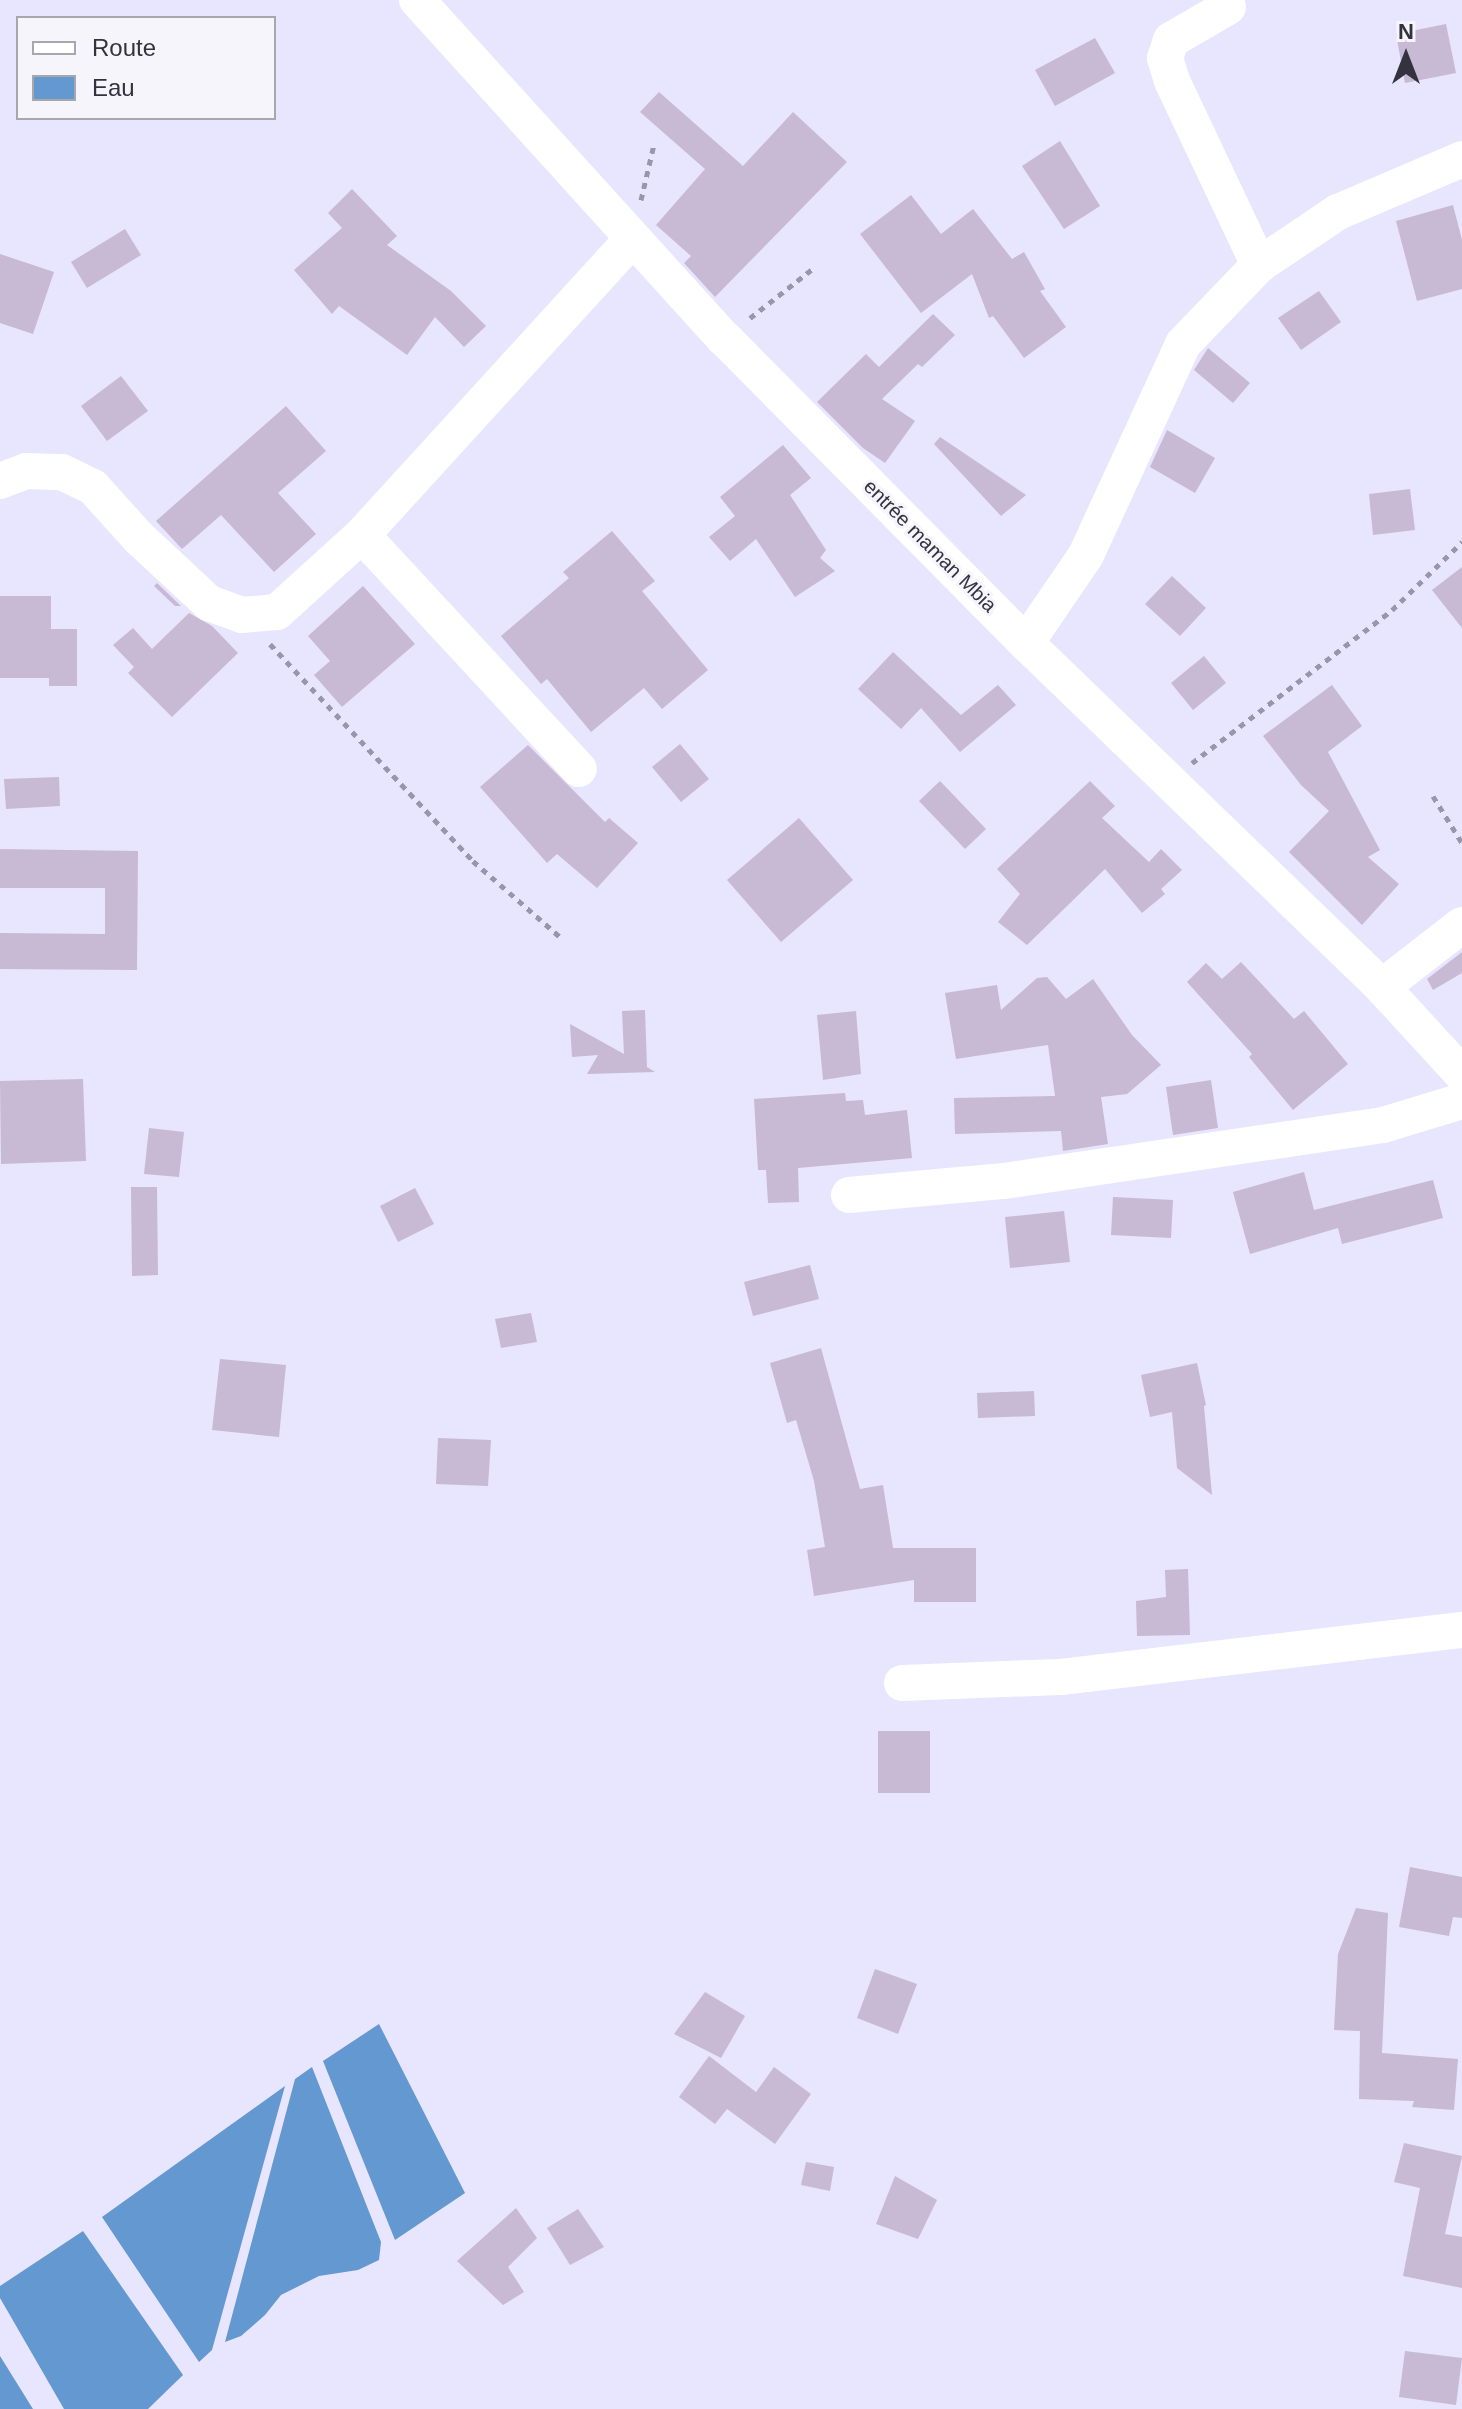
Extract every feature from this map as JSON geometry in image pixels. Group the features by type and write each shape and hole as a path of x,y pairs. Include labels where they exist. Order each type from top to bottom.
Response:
{"street":[{"name":"entrée maman Mbia","path":"417,0 724,338 1026,643 1382,987 1462,1074"},
{"path":"1228,7 1171,40 1165,58 1172,81 1259,265"},
{"path":"1026,643 1086,555 1183,344 1259,265 1338,212 1462,159"},
{"path":"0,481 26,471 62,472 93,487 139,538 209,603 242,615 277,612 362,535 632,239"},
{"path":"362,535 579,769"},
{"path":"1382,987 1462,925"},
{"path":"849,1195 1004,1181 1383,1125 1462,1101"},
{"path":"902,1683 1061,1677 1462,1630"}],"path":[{"path":"632,239 654,144"},
{"path":"724,338 811,270"},
{"path":"1169,780 1392,610 1462,542"},
{"path":"242,615 473,861 560,937"},
{"path":"1433,796 1462,843"}],"water":[{"path":"379,2024 465,2193 395,2240 323,2061"},
{"path":"312,2067 381,2242 379,2260 358,2270 319,2276 281,2295 265,2315 241,2336 225,2342 295,2079"},
{"path":"285,2086 212,2350 199,2362 102,2217"},
{"path":"83,2231 183,2375 148,2409 64,2409 0,2298 0,2286"},
{"path":"0,2356 33,2409 0,2409"}],"building":[{"path":"1446,24 1456,73 1405,83 1396,34"},
{"path":"1095,38 1115,73 1055,106 1035,70"},
{"path":"659,92 743,166 793,112 847,162 715,297 684,263 691,256 656,225 705,169 640,112"},
{"path":"1060,141 1100,206 1064,229 1022,166"},
{"path":"352,189 397,236 387,245 451,291 486,326 464,347 435,317 407,355 339,306 332,314 294,270 342,228 328,213"},
{"path":"911,195 941,234 973,209 1012,259 1024,252 1045,289 1040,291 1066,327 1024,358 993,316 989,318 972,274 921,313 860,234"},
{"path":"1453,205 1462,240 1462,289 1417,301 1396,221"},
{"path":"125,229 141,255 87,288 71,262"},
{"path":"0,254 54,272 33,334 0,323"},
{"path":"1319,291 1341,322 1301,350 1278,318"},
{"path":"933,314 955,335 922,367 918,364 882,399 915,421 885,463 863,448 817,402 866,354 879,367"},
{"path":"1208,348 1250,383 1233,403 1194,370"},
{"path":"121,376 148,411 107,441 81,406"},
{"path":"286,406 326,451 278,493 316,534 274,572 221,515 182,549 156,521"},
{"path":"1167,430 1215,458 1195,493 1150,467"},
{"path":"940,437 1026,495 1001,516 934,444"},
{"path":"783,445 811,478 790,495 826,550 820,558 835,571 795,597 756,539 730,561 709,537 735,516 720,497"},
{"path":"1410,489 1415,530 1373,535 1369,494"},
{"path":"612,531 655,581 642,591 708,670 662,709 644,688 591,732 547,679 541,684 501,636 569,578 563,572"},
{"path":"1462,567 1462,628 1432,590"},
{"path":"1172,576 1206,608 1180,636 1145,604"},
{"path":"157,583 181,606 175,606 154,586"},
{"path":"363,586 415,644 342,707 314,675 330,661 308,636"},
{"path":"0,596 51,596 51,629 77,629 77,686 49,686 49,678 0,678"},
{"path":"189,613 212,626 238,653 172,717 128,673 134,667 113,645 133,628 152,649"},
{"path":"893,652 961,715 998,685 1016,705 960,752 921,708 901,729 858,689"},
{"path":"1204,656 1226,683 1193,710 1171,683"},
{"path":"1332,685 1362,726 1328,752 1380,850 1368,857 1399,884 1362,925 1289,852 1329,811 1301,785 1263,736"},
{"path":"680,744 709,779 681,802 652,767"},
{"path":"528,745 605,822 609,818 638,843 597,888 557,854 547,863 480,787"},
{"path":"59,777 60,806 6,809 4,779"},
{"path":"940,781 986,829 965,849 919,801"},
{"path":"1090,781 1115,806 1102,818 1149,862 1161,849 1182,870 1161,889 1165,894 1142,913 1105,869 1027,945 998,922 1020,894 997,869"},
{"path":"799,818 853,880 781,942 727,880"},
{"path":"0,849 138,851 137,970 0,969 0,933 105,934 105,888 0,888"},
{"path":"1462,952 1462,973 1433,990 1427,979"},
{"path":"1241,962 1294,1019 1304,1011 1348,1064 1293,1110 1249,1057 1252,1054 1187,982 1206,963 1222,979"},
{"path":"1047,977 1066,999 1093,979 1132,1035 1161,1065 1127,1094 1101,1097 1108,1144 1063,1151 1061,1131 955,1134 954,1098 1055,1096 1048,1045 956,1059 945,993 997,985 1001,1010 1037,978"},
{"path":"645,1010 647,1067 655,1072 587,1074 598,1055 572,1057 570,1024 624,1054 622,1011"},
{"path":"856,1011 861,1074 823,1080 817,1015"},
{"path":"83,1079 86,1161 1,1164 0,1081"},
{"path":"1211,1080 1218,1128 1173,1135 1166,1087"},
{"path":"845,1093 846,1101 863,1100 865,1115 907,1110 912,1158 798,1168 799,1202 768,1203 766,1170 758,1170 754,1099"},
{"path":"149,1128 184,1132 179,1177 144,1174"},
{"path":"1304,1172 1314,1210 1433,1180 1443,1218 1342,1244 1338,1228 1250,1254 1233,1192"},
{"path":"131,1187 157,1187 158,1275 132,1276"},
{"path":"415,1188 434,1224 398,1242 380,1206"},
{"path":"1113,1197 1173,1200 1171,1238 1111,1235"},
{"path":"1064,1211 1070,1262 1010,1268 1005,1217"},
{"path":"810,1265 819,1299 753,1316 744,1282"},
{"path":"531,1313 537,1342 501,1348 495,1319"},
{"path":"821,1348 860,1489 883,1485 893,1548 976,1548 976,1602 914,1602 914,1580 814,1596 807,1550 825,1547 814,1481 796,1420 787,1423 770,1363"},
{"path":"220,1359 286,1365 279,1437 212,1430"},
{"path":"1197,1363 1206,1405 1212,1495 1177,1468 1172,1412 1150,1417 1141,1375"},
{"path":"1034,1391 1035,1416 978,1418 977,1393"},
{"path":"438,1438 491,1440 488,1486 436,1484"},
{"path":"1188,1569 1190,1635 1137,1636 1136,1601 1166,1597 1165,1570"},
{"path":"878,1731 930,1731 930,1793 878,1793"},
{"path":"1410,1867 1462,1877 1462,1918 1453,1917 1449,1936 1399,1927"},
{"path":"1356,1908 1388,1913 1382,2053 1458,2059 1454,2110 1412,2107 1414,2101 1359,2099 1360,2031 1334,2030 1338,1954"},
{"path":"875,1969 917,1984 898,2034 857,2018"},
{"path":"705,1992 745,2016 721,2058 674,2034"},
{"path":"709,2056 756,2092 774,2067 811,2094 775,2144 727,2109 715,2124 679,2097"},
{"path":"1404,2143 1462,2156 1445,2234 1462,2237 1462,2288 1403,2276 1420,2188 1394,2182"},
{"path":"806,2162 834,2167 830,2191 801,2185"},
{"path":"895,2176 937,2200 918,2239 876,2224"},
{"path":"516,2208 537,2238 508,2267 524,2292 503,2305 457,2261"},
{"path":"578,2209 604,2247 570,2265 547,2228"},
{"path":"1405,2351 1462,2358 1456,2405 1399,2397"}]}
